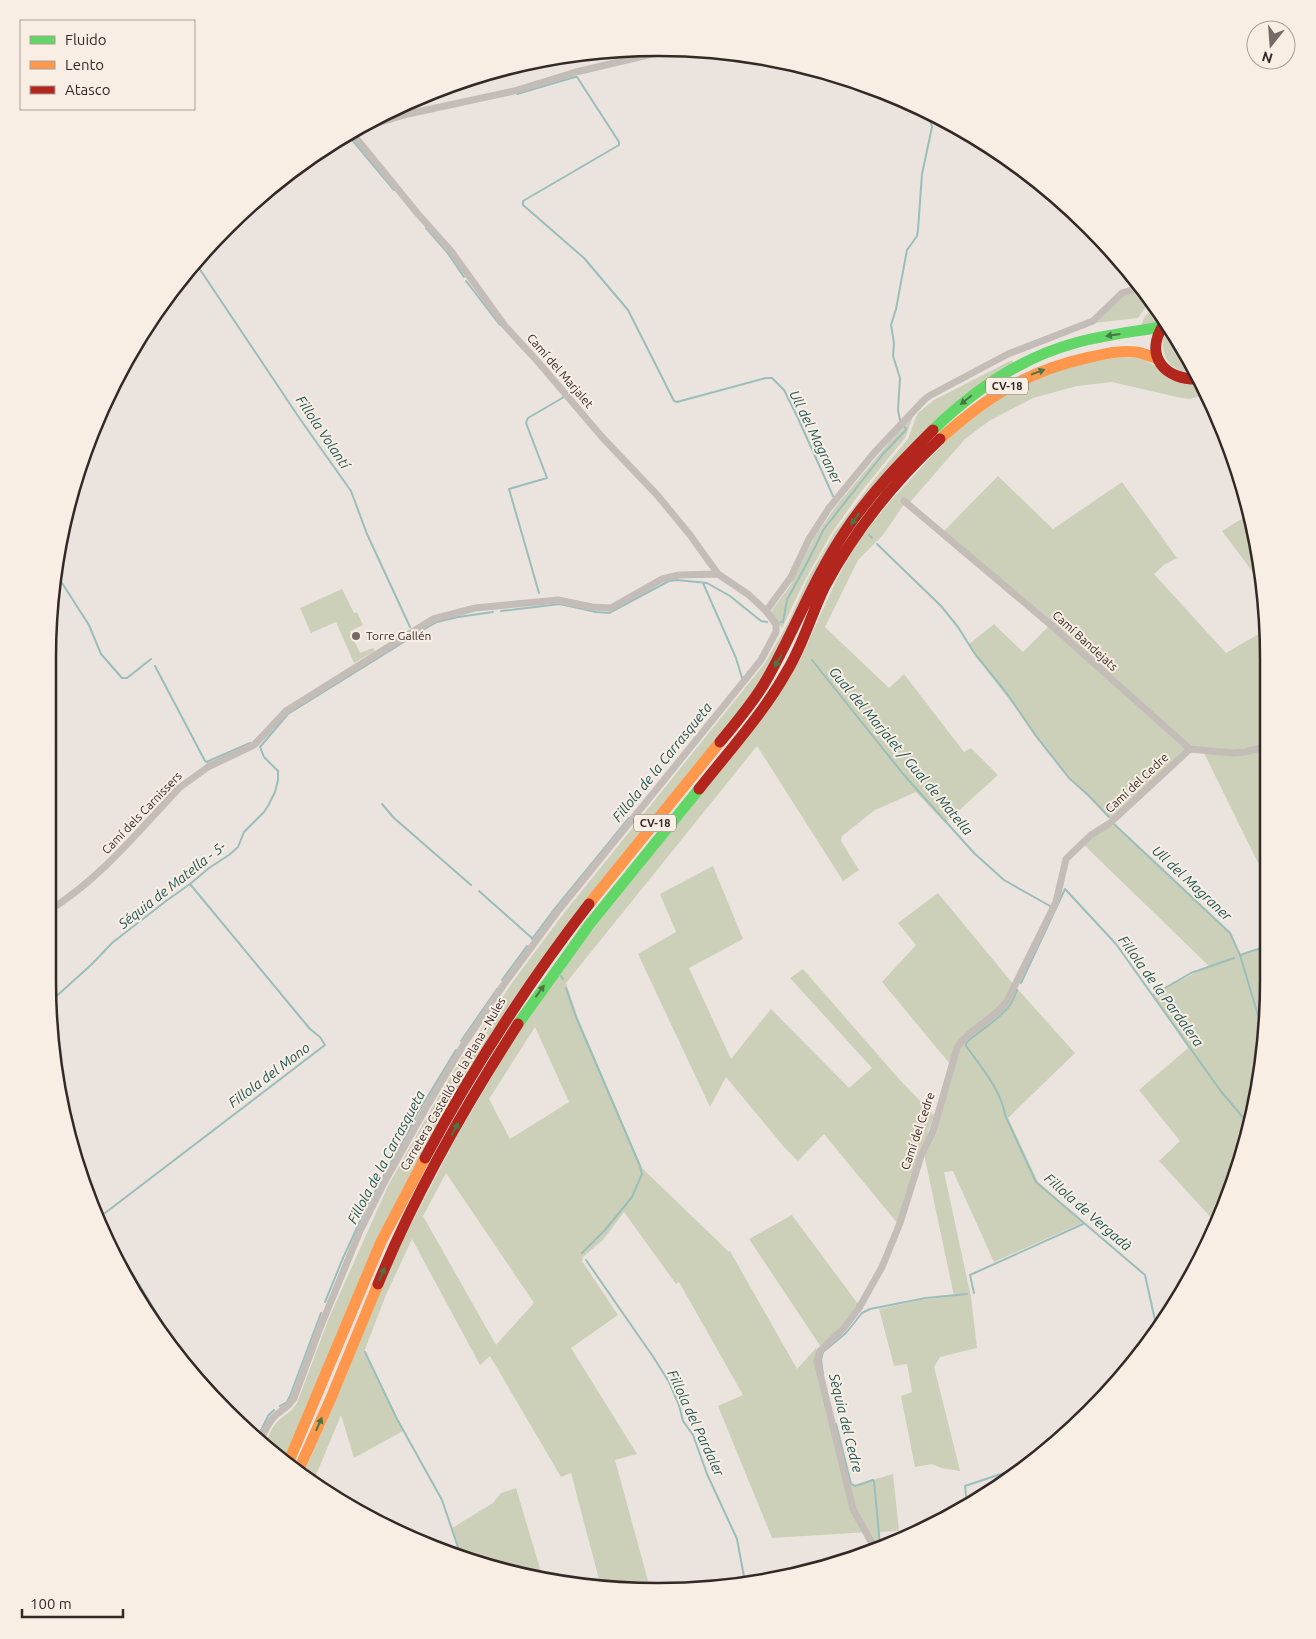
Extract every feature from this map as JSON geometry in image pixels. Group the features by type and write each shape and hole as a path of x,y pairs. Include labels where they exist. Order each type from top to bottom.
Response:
{"main road":[{"name":"Carretera Castelló de la Plana - Nules","path":"291,1457 383,1239 423,1161 484,1054 519,998 565,936 751,704 784,650 816,582 840,539 866,505 899,466 939,424 963,402 992,381 1022,363 1060,347 1104,336 1159,326"},
{"name":"CV-18","path":"1158,359 1155,342 1161,329"},
{"name":"Carretera Castelló de la Plana - Nules","path":"301,1464 342,1373 370,1300 395,1244 458,1124 496,1060 529,1007 569,951 762,710 796,655 825,589 850,545 874,512 908,472 948,431 972,410 998,392 1030,375 1068,361 1135,352 1158,359"},
{"path":"1158,359 1162,367 1177,378 1191,380"}],"street":[{"path":"389,119 514,91 576,72 640,57"},
{"name":"Camí del Marjalet","path":"356,138 451,251 505,326 539,362 597,431 658,496 690,535 718,574 748,595 766,611"},
{"path":"263,1435 274,1417 288,1407 294,1398 320,1328 373,1206 426,1108 461,1049 502,987 558,911 761,660 776,632 776,624 766,611 792,577 809,540 829,508 874,453 929,396 1008,354 1093,321 1122,293 1133,290"},
{"name":"Camí Bandejats","path":"904,501 1051,625 1190,749"},
{"name":"Camí dels Carnissers","path":"56,906 110,863 179,788 191,778 208,767 254,745 286,711 433,619 475,608 558,600 592,607 611,608 662,579 679,575 718,574"},
{"path":"1190,749 1233,753 1260,748"},
{"name":"Camí del Cedre","path":"872,1543 853,1509 817,1356 843,1329 859,1308 882,1267 900,1224 920,1156 933,1131 957,1048 966,1037 998,1012 1007,1001 1056,902 1066,860 1190,749"}],"green space":[{"path":"1135,292 1146,307 1138,318 1094,323 1123,296"},
{"path":"1149,312 1156,322 1140,328 1145,316"},
{"path":"1165,335 1187,372 1172,366 1167,360 1163,345"},
{"path":"1124,357 1141,358 1156,366 1191,379 1200,396 1190,399 1181,398 1112,382 1077,386 1033,398 989,421 965,439 911,501 903,506 883,535 858,560 825,627 889,688 904,674 964,752 971,748 998,775 945,823 916,792 875,810 842,836 841,841 859,870 843,881 757,746 566,983 578,1018 642,1168 730,1251 797,1369 816,1348 850,1487 893,1474 899,1531 880,1532 880,1540 874,1542 869,1532 772,1538 718,1406 743,1395 679,1282 676,1284 624,1212 603,1240 583,1257 582,1261 618,1315 571,1348 637,1454 615,1460 648,1583 599,1580 571,1473 561,1477 490,1356 480,1365 412,1239 386,1295 364,1352 403,1431 354,1458 341,1415 316,1475 306,1468 391,1265 456,1138 508,1049 539,1002 586,938 771,707 801,658 835,583 856,544 887,505 952,435 995,399 1031,379 1079,363","holes":["535,1027 569,1102 510,1139 489,1099","446,1173 534,1303 496,1345 423,1216"]},
{"path":"1012,360 1013,363 964,396 792,626 752,695 480,1052 336,1340 287,1454 268,1439 277,1422 297,1403 329,1318 388,1186 464,1054 514,980 564,913 765,663 788,623 808,578 834,533 876,477 908,439 919,412 934,400"},
{"path":"914,414 905,438 860,493 831,534 805,580 782,628 769,614 790,586 814,538 836,506"},
{"path":"998,476 1053,529 1122,482 1177,558 1164,565 1154,574 1226,653 1259,634 1260,746 1233,751 1191,746 1111,820 1069,778 1034,735 968,645 994,624 1023,652 1049,626 942,533"},
{"path":"1243,519 1254,574 1222,531"},
{"path":"342,589 354,613 357,612 363,625 350,631 360,653 373,648 375,651 354,663 336,622 311,633 300,608"},
{"path":"1260,748 1260,867 1204,753"},
{"path":"1114,825 1230,933 1239,955 1260,949 1255,1060 1239,1137 1228,1174 1211,1218 1159,1161 1180,1141 1139,1090 1188,1048 1153,996 1209,966 1084,845 1103,829"},
{"path":"713,866 743,939 689,968 731,1059 771,1009 849,1088 872,1068 790,978 803,969 899,1079 934,1115 898,1224 824,1134 798,1161 784,1147 726,1077 710,1107 638,954 676,932 660,894"},
{"path":"938,893 1014,985 1075,1053 1008,1118 1038,1182 1084,1222 994,1262 953,1171 944,1172 971,1297 977,1348 940,1357 934,1367 960,1471 941,1468 932,1464 915,1467 901,1396 912,1392 907,1364 894,1366 879,1309 921,1300 954,1296 924,1154 950,1064 882,982 916,945 898,923"},
{"path":"792,1215 858,1304 823,1350 749,1239"},
{"path":"516,1488 541,1571 502,1562 459,1549 452,1528 493,1503 501,1493"}],"waterway":[{"name":"Ull del Magraner","path":"517,94 577,77 619,142 619,145 523,201 523,205 584,258 628,310 674,401 677,402 772,378 784,390 833,496"},
{"name":"Séquia de Matella - 5-","path":"900,420 898,410 900,378 893,356 894,343 891,325 896,309 907,250 917,236 922,174 932,127 931,122"},
{"path":"352,140 394,190"},
{"path":"426,228 447,252 464,277"},
{"name":"Fillola Volantí","path":"200,269 300,419 351,491 367,534 410,627"},
{"path":"466,281 500,325"},
{"path":"539,593 509,489 547,478 526,423 528,418 563,396"},
{"name":"Séquia de Matella - 5-","path":"781,622 783,622 787,600 824,529 883,454 905,431 904,426"},
{"name":"Ull del Magraner","path":"869,535 872,538"},
{"name":"Ull del Magraner","path":"877,544 941,606 1069,778 1109,817"},
{"name":"Séquia de Matella - 5-","path":"501,611 560,604 609,613 669,581 677,580 707,583 730,596 761,621 767,622"},
{"path":"61,581 89,625 101,654 122,678 127,678 151,659"},
{"name":"Fillola de la Carrasqueta","path":"703,583 736,658 742,678"},
{"name":"Séquia de Matella - 5-","path":"57,996 112,943 238,847 244,832 264,812 275,792 278,771 264,757 260,747 288,714 437,622 493,612"},
{"name":"Gual del Marjalet / Gual de Matella","path":"812,660 904,775 974,853 1004,880 1050,906"},
{"path":"155,666 205,761 207,762 250,743"},
{"name":"Fillola del Pardaler","path":"382,804 394,818 471,885"},
{"name":"Fillola de la Carrasqueta","path":"532,939 629,818"},
{"name":"Ull del Magraner","path":"1114,824 1230,933 1240,955 1258,1016"},
{"name":"Fillola del Mono","path":"105,1213 325,1045 190,884"},
{"name":"Fillola de la Pardalera","path":"1021,983 1065,889 1116,944 1220,1090 1243,1118"},
{"name":"Fillola del Pardaler","path":"479,891 533,939"},
{"name":"Fillola de la Carrasqueta","path":"502,980 527,946"},
{"path":"1240,955 1260,948"},
{"path":"1153,995 1191,973 1234,958"},
{"name":"Fillola del Pardaler","path":"566,988 576,1017 642,1174 632,1197 605,1230 582,1253"},
{"name":"Fillola de la Carrasqueta","path":"461,1041 497,989"},
{"name":"Fillola de Vergadà","path":"1017,990 1006,1010 971,1038 966,1043 966,1046 995,1088 1005,1115 1036,1182 1145,1275 1155,1319"},
{"name":"Fillola de la Carrasqueta","path":"325,1302 368,1204 417,1114 456,1050"},
{"name":"Sèquia del Cedre","path":"974,1293 970,1275 1083,1224"},
{"name":"Fillola del Pardaler","path":"586,1260 669,1382 679,1405 683,1421 693,1435 707,1474 737,1539 744,1577"},
{"name":"Fillola del Mono","path":"132,1273 151,1304"},
{"name":"Sèquia del Cedre","path":"823,1374 821,1360 823,1352 846,1333 862,1313 870,1309 926,1298 967,1294"},
{"path":"280,1406 287,1402 290,1396 321,1313"},
{"name":"Fillola de la Carrasqueta","path":"365,1352 397,1419 442,1500 458,1549"},
{"path":"260,1432 268,1416 274,1410"},
{"name":"Sèquia del Cedre","path":"836,1424 851,1484 855,1486 874,1481 880,1540"},
{"path":"966,1497 965,1486 1002,1474"}],"traffic: fast":[{"path":"933,430 981,389 1035,357 1086,340 1160,327"},
{"path":"518,1024 589,925 699,789"}],"traffic: slow":[{"path":"940,439 974,410 992,398 1009,387 1047,369 1090,357 1119,352 1139,353 1158,359"},
{"path":"589,904 720,742"},
{"path":"291,1457 381,1242 425,1158"},
{"path":"301,1464 378,1284"}],"traffic: jam":[{"path":"1161,329 1156,346 1157,356 1161,364 1177,376 1191,379"},
{"path":"720,742 749,707 764,684 822,570 853,519 897,467 933,430"},
{"path":"699,789 778,687 798,651 824,588 861,528 891,491 940,439"},
{"path":"425,1158 462,1092 502,1027 544,965 589,904"},
{"path":"378,1284 392,1250 442,1151 479,1086 518,1024"}],"place":[{"name":"Torre Gallén","path":"356,636"}]}
